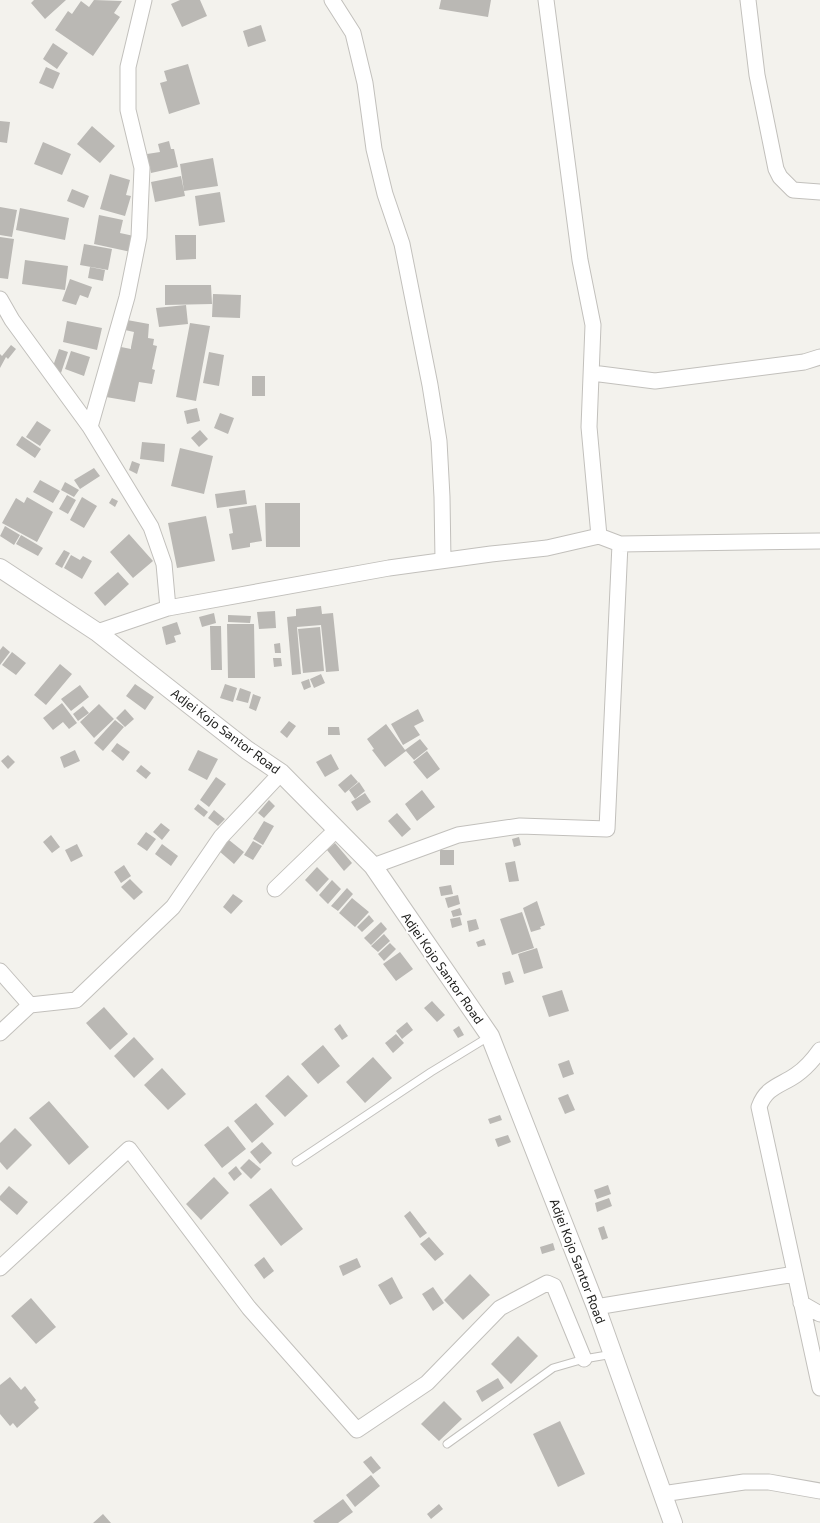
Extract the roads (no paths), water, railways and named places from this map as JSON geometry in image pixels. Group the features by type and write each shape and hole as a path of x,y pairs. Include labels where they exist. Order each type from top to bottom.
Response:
{"street":[{"path":"90,427 127,297 140,237 142,168 128,110 128,67 144,0"},
{"path":"332,0 353,33 365,83 374,149 385,194 402,244 430,385 440,441 443,560"},
{"path":"546,0 580,260 593,325 589,427 599,536"},
{"path":"748,0 757,75 776,168 780,177 793,190 820,192"},
{"path":"0,299 12,320 90,427 151,528 164,564 168,608"},
{"path":"592,373 655,381 804,362 820,357"},
{"path":"97,632 168,608 389,568 547,548 599,536 620,544 820,541"},
{"path":"373,866 458,835 520,826 607,829 620,544"},
{"name":"Adjei Kojo Santor Road","path":"0,568 97,632 248,750 281,773 373,866 490,1036 596,1307 673,1523"},
{"path":"0,1033 30,1005 76,1000 173,907 221,837 281,773"},
{"path":"275,889 337,829"},
{"path":"0,971 30,1005"},
{"path":"820,1050 810,1064 767,1092 759,1107 820,1388"},
{"path":"0,1268 129,1149 248,1308 357,1430 427,1383 500,1308 547,1283 554,1286 584,1359"},
{"path":"596,1307 795,1274"},
{"path":"801,1303 820,1314"},
{"path":"662,1494 744,1482 769,1482 820,1491"}],"lane":[{"path":"296,1162 431,1072 490,1036"},
{"path":"447,1444 553,1368 584,1359 613,1354"}]}
